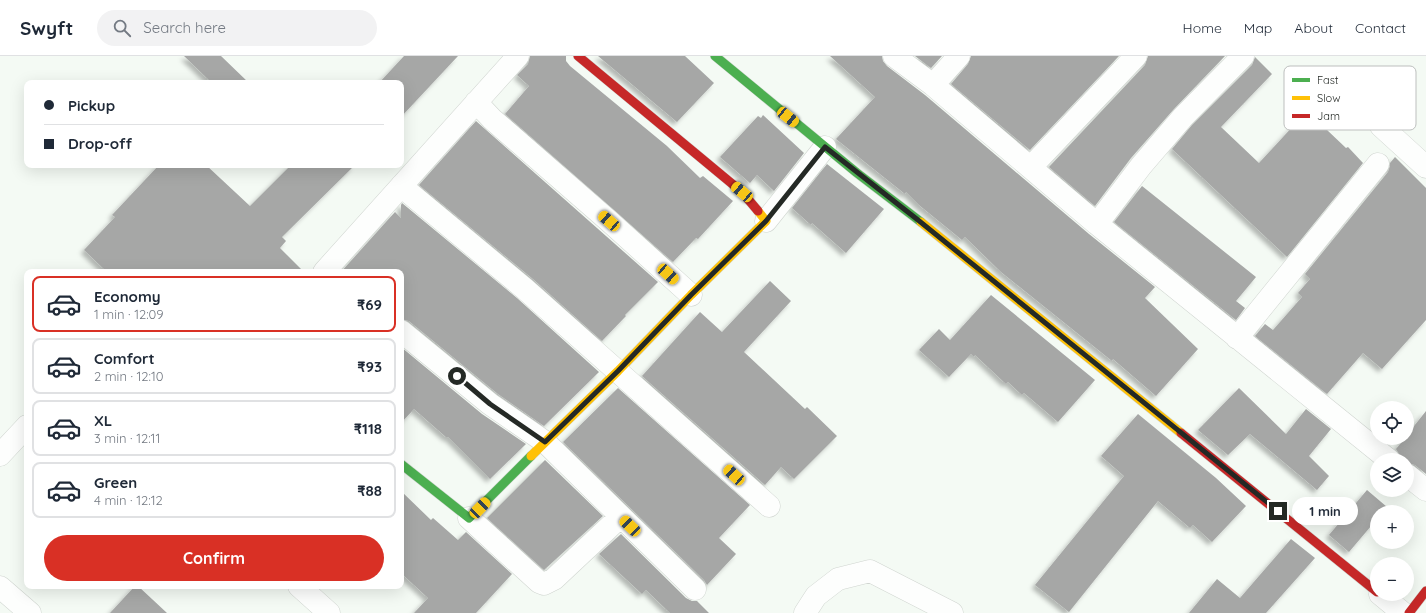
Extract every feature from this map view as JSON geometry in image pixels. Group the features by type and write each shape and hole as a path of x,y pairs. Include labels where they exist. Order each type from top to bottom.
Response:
{"street":[{"path":"328,269 518,56"},
{"path":"578,56 742,192 766,221"},
{"path":"715,56 825,147 918,220 1370,586"},
{"path":"894,56 933,85 1097,224 1381,453"},
{"path":"933,85 959,56"},
{"path":"1031,167 1136,56"},
{"path":"1097,224 1141,166 1182,117 1243,56"},
{"path":"476,102 492,119 691,295"},
{"path":"1385,130 1426,167"},
{"path":"469,518 618,371 691,295 766,221 825,147"},
{"path":"1237,338 1378,164"},
{"path":"401,186 525,288 769,506"},
{"path":"404,333 490,404 545,442 695,589"},
{"path":"0,455 24,429"},
{"path":"404,466 469,518 538,582 544,584 554,579 620,517"},
{"path":"1414,481 1426,490"},
{"path":"805,613 816,596 838,579 870,571 952,613"},
{"path":"0,587 30,613"},
{"path":"302,589 329,613"},
{"path":"1408,613 1426,591"},
{"path":"1388,601 1403,613"}],"building":[{"path":"184,56 221,56 246,80 209,80"},
{"path":"404,56 458,56 404,114 404,80 382,80"},
{"path":"530,56 566,56 566,61 570,66 667,146 700,178 703,176 733,201 698,239 696,238 673,262 505,114 529,86 517,75 528,64"},
{"path":"598,56 685,56 714,83 677,122"},
{"path":"830,56 882,56 883,61 887,66 925,95 1089,234 1155,287 1145,298 1198,349 1156,396 1113,359 1112,361 1001,272 965,237 962,240 919,205 906,192 905,194 836,139 875,97"},
{"path":"915,56 942,56 931,68"},
{"path":"971,56 1119,56 1030,150 951,84 968,64"},
{"path":"1148,56 1225,56 1174,109 1131,158 1095,206 1049,167 1145,65"},
{"path":"1255,57 1272,74 1221,127 1259,163 1289,130 1327,130 1346,148 1348,147 1363,163 1287,257 1172,149 1192,125 1252,65"},
{"path":"763,115 804,153 774,191 757,175 750,183 720,157 758,116 761,118"},
{"path":"476,121 658,282 625,315 626,316 602,341 533,279 419,185"},
{"path":"1395,157 1426,188 1426,320 1382,369 1363,353 1327,394 1255,336 1265,324 1273,330 1302,297 1298,293 1310,279 1305,274 1388,172 1390,163"},
{"path":"827,164 884,209 846,253 812,223 811,225 792,208"},
{"path":"156,168 209,168 250,206 288,168 352,168 282,237 286,241 280,248 301,269 104,269 84,250 115,217 112,215"},
{"path":"1142,186 1256,277 1236,301 1245,308 1236,320 1114,222"},
{"path":"402,203 517,298 599,372 544,426 498,394 409,321 404,320 404,269 344,269 395,212 401,218"},
{"path":"770,281 791,301 744,352 805,409 807,407 837,436 794,479 781,467 765,485 642,376 700,312 722,332"},
{"path":"991,295 1095,380 1058,422 1024,393 1022,395 1008,382 1006,384 975,355 974,357 971,354 949,377 919,350 939,329 950,340"},
{"path":"404,349 482,414 526,444 490,479 448,437 447,438 414,409 404,420"},
{"path":"618,388 750,505 719,538 736,554 707,585 704,580 563,442"},
{"path":"1239,388 1286,434 1306,409 1331,429 1309,456 1329,476 1317,490 1250,434 1228,455 1198,430"},
{"path":"1426,411 1426,474 1414,465 1414,453 1398,453 1396,449 1399,445 1414,445 1414,426"},
{"path":"1138,414 1216,478 1246,506 1212,542 1193,525 1190,528 1158,501 1069,612 1035,585 1124,476 1101,456"},
{"path":"545,460 603,516 544,570 487,518"},
{"path":"1367,490 1370,493 1370,497 1375,497 1385,505 1370,505 1370,527 1349,552 1329,535"},
{"path":"404,494 431,520 433,518 458,540 466,532 512,574 476,613 414,613 428,598 404,576"},
{"path":"621,534 686,598 692,601 697,601 709,613 670,613 646,590 642,594 599,554"},
{"path":"1291,539 1315,558 1266,613 1189,613 1217,579 1240,598"},
{"path":"132,589 141,589 167,613 110,613"}],"traffic: fast":[{"path":"715,56 857,173 921,222"},
{"path":"404,466 469,518 531,456"}],"traffic: slow":[{"path":"531,456 618,371 691,295 766,221 758,211"},
{"path":"921,222 1181,433"}],"traffic: jam":[{"path":"578,56 742,192 758,211"},
{"path":"1181,433 1370,586"},
{"path":"1409,613 1426,591"}],"route":[{"path":"457,376 490,404 545,442 618,371 691,295 766,221 825,147 918,220 1278,511"}]}
